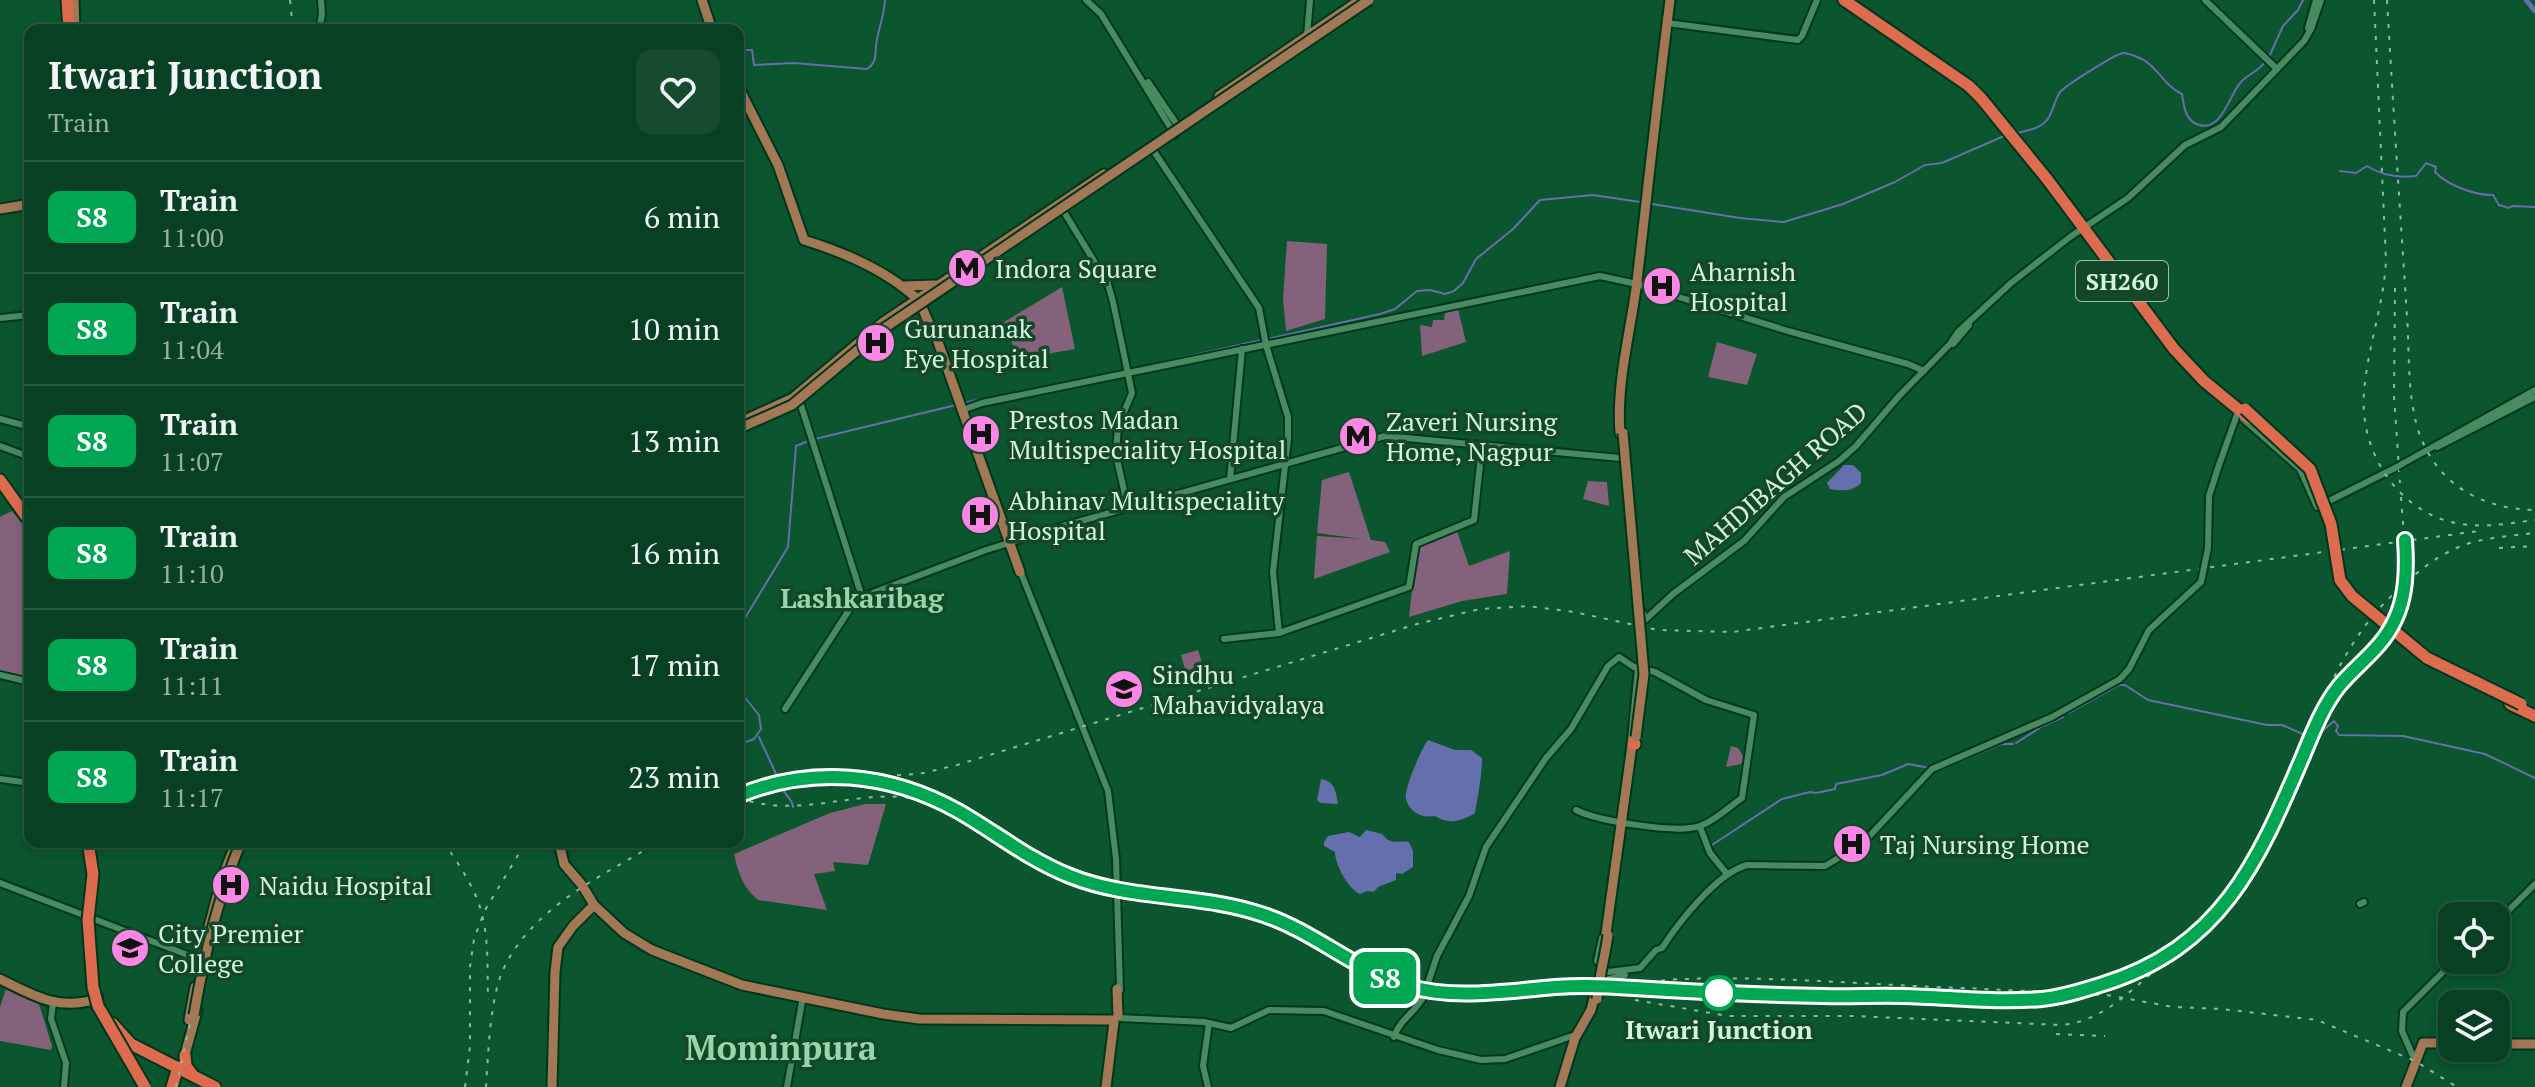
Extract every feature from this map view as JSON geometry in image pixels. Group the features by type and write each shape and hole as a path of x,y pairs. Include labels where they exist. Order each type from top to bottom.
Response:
{"highway":[{"path":"69,0 70,24"},
{"name":"SH260","path":"1844,0 1969,86 2019,142 2174,349 2196,373 2241,410"},
{"path":"1852,0 1965,79 1988,99 2007,128"},
{"path":"2241,410 2310,469 2331,524 2340,580 2352,596 2427,658 2526,709"},
{"path":"0,478 24,512"},
{"path":"88,848 91,870 86,911 91,989 97,1006 142,1087"},
{"path":"95,1000 130,1046"},
{"path":"106,1026 130,1046 187,1078"},
{"path":"183,1054 187,1078"},
{"path":"183,1054 187,1078"}],"main road":[{"path":"702,0 710,24"},
{"path":"1309,38 1361,0"},
{"path":"744,424 792,400 881,326 1361,0"},
{"path":"744,425 798,403 858,342 923,305 1174,126 1370,0"},
{"path":"744,425 792,405 883,329 1370,0"},
{"path":"1562,1087 1580,1033 1594,1012 1596,983 1605,954 1641,674 1620,400 1638,284 1672,0"},
{"path":"744,98 778,165 804,240 834,250 899,284 923,305 1010,547"},
{"path":"923,305 939,285 1152,152 1174,126"},
{"path":"0,210 24,207"},
{"path":"899,284 939,285"},
{"path":"80,1003 89,992 87,848"},
{"path":"88,848 94,873 86,910 95,1000"},
{"path":"193,1014 204,959 237,848"},
{"path":"183,1054 214,925 237,848"},
{"path":"560,848 564,864 597,908 636,938 688,963 742,983 881,1012 920,1016 1116,1021"},
{"path":"552,1087 558,947 573,926 597,908"},
{"path":"0,979 51,1005 95,1000"},
{"path":"89,986 106,1026 142,1087"},
{"path":"1107,1087 1117,991"},
{"path":"2409,1087 2422,1045 2438,1045"},
{"path":"2510,1045 2535,1046"}],"street":[{"path":"320,24 321,0"},
{"path":"1086,0 1101,14 1174,126"},
{"path":"1092,0 1105,13 1174,126"},
{"path":"1309,38 1311,0"},
{"path":"1668,23 1798,40 1817,0"},
{"path":"2205,0 2275,67"},
{"name":"MAHDIBAGH ROAD","path":"1622,430 1640,609 1646,619 1673,594 1744,541 1784,497 1839,461 1856,446 1924,371 2011,286 2128,198 2180,149 2227,121 2275,67 2306,38 2317,3"},
{"path":"1152,152 1258,309 1288,417 1273,572 1279,633"},
{"path":"1061,207 1108,284 1132,393 1118,426 1116,455 1128,508"},
{"path":"960,406 1128,374 1588,277 1611,277 1638,284 1924,371"},
{"path":"0,318 24,316"},
{"path":"1230,479 1242,349"},
{"path":"2433,448 2441,440 2535,390"},
{"path":"2241,410 2300,469 2317,507 2535,397"},
{"path":"798,403 862,597"},
{"path":"2241,410 2249,409 2308,461 2327,502"},
{"path":"1596,983 1643,970 1671,934 1736,868 1747,865 1825,866 1833,863 1863,843 1932,769 2052,717 2124,675 2149,630 2199,584 2208,552 2209,496 2241,410"},
{"path":"0,419 24,425"},
{"path":"785,709 853,604 862,597 1034,536 1385,436 1620,458"},
{"path":"0,446 24,455"},
{"path":"1224,639 1279,633 1409,587 1416,544 1474,520 1482,446"},
{"path":"1010,547 1022,570 1108,791 1118,901 1120,991 1117,991"},
{"path":"1394,1036 1397,1027 1419,1006 1437,956 1468,898 1486,847 1546,758 1571,729 1608,666 1619,657 1638,668 1655,672 1706,700 1754,715 1742,798 1700,827 1644,826 1586,815 1576,810"},
{"path":"1638,668 1630,736 1634,741 1640,732 1646,670"},
{"path":"0,675 24,681"},
{"path":"0,779 24,782"},
{"path":"1700,827 1708,849 1727,874"},
{"path":"1615,872 1609,939 1600,964 1608,972 1633,970 1645,965 1656,950 1660,950"},
{"path":"2510,907 2535,882"},
{"path":"0,883 64,906 86,910 204,959"},
{"path":"2414,1064 2403,1038 2401,1018 2443,974"},
{"path":"787,1087 803,996"},
{"path":"51,1005 48,1020 63,1063 62,1087"},
{"path":"1116,1021 1171,1021 1209,1024 1231,1030 1269,1012 1297,1010 1324,1013 1448,1054 1504,1062 1580,1033"},
{"path":"1208,1087 1203,1066 1209,1024"}],"shaded area":[{"path":"1287,241 1327,244 1325,319 1286,331 1283,299"},
{"path":"1062,287 1075,349 1018,359 1004,322"},
{"path":"1458,309 1466,342 1422,356 1420,325 1432,327 1433,320 1444,320 1445,312"},
{"path":"1717,342 1757,354 1747,385 1708,377"},
{"path":"1349,472 1371,540 1385,542 1390,552 1314,579 1317,536 1361,539 1317,533 1322,480"},
{"path":"1588,481 1607,482 1609,506 1583,499"},
{"path":"12,511 24,526 24,677 0,671 0,517"},
{"path":"1456,528 1469,566 1510,551 1507,594 1462,601 1409,617 1417,544"},
{"path":"1198,650 1203,666 1187,676 1181,655"},
{"path":"1731,746 1738,748 1745,759 1741,764 1726,767"},
{"path":"865,804 886,804 868,865 833,862 835,871 814,874 827,910 758,900 748,890 734,854 830,813"},
{"path":"6,989 39,1004 51,1050 0,1041 0,1007"}],"water":[{"path":"1844,465 1853,465 1861,473 1861,483 1850,489 1830,489 1827,483"},
{"path":"1428,740 1455,750 1471,750 1482,758 1475,813 1470,816 1455,821 1445,820 1418,814 1408,804 1406,794 1410,779"},
{"path":"1321,779 1332,785 1338,804 1317,800"},
{"path":"1366,830 1382,834 1391,841 1409,842 1413,851 1413,867 1402,874 1396,873 1396,880 1378,887 1374,892 1360,894 1347,882 1335,852 1324,846 1324,842 1328,836 1349,832 1360,837"}],"waterway":[{"path":"744,50 752,50 754,65 794,63 867,69 875,59 885,0"},
{"path":"2269,57 2283,26 2303,0"},
{"path":"2526,0 2535,11"},
{"path":"2018,133 2044,123 2060,92 2123,53 2149,64 2182,94 2191,120 2207,126 2219,117 2241,82 2265,62"},
{"path":"1652,204 1784,222 1843,204 1895,182 1925,165 1942,163 2004,136"},
{"path":"2340,171 2356,173 2367,166 2390,175 2416,176 2426,163 2436,167 2435,172 2454,185 2493,195 2499,205 2509,208 2535,207"},
{"path":"1268,339 1380,314 1395,309 1417,291 1445,294 1454,291 1463,283 1476,259 1513,229 1540,200 1593,195 1640,202"},
{"path":"1131,369 1262,340"},
{"path":"963,403 1125,370"},
{"path":"815,439 956,405"},
{"path":"744,620 788,547 796,446 806,442"},
{"path":"2069,713 2119,685 2125,685 2148,700 2267,725 2282,725 2305,735"},
{"path":"744,696 759,715 761,729 754,739 744,743"},
{"path":"2043,726 2063,717"},
{"path":"2314,738 2334,721 2339,735 2403,736 2485,754 2535,778"},
{"path":"2016,743 2041,727"},
{"path":"759,737 777,776"},
{"path":"1939,770 2001,744 2013,744"},
{"path":"1712,845 1782,799 1835,789 1836,784 1882,775 1908,764 1930,768"},
{"path":"780,784 793,807"}],"railway":[{"path":"290,0 292,24"},
{"path":"744,425 795,401 879,330 1366,0"},
{"path":"2374,0 2386,260 2364,393 2368,438 2388,478 2402,494 2419,508 2439,518 2480,525 2535,520"},
{"path":"2387,0 2410,383 2419,432 2434,462 2457,486 2471,495 2502,506 2535,510"},
{"path":"2395,288 2394,396 2400,483"},
{"path":"2401,497 2404,536"},
{"path":"885,776 919,774 957,765 1417,624 1480,609 1528,606 1574,612 1658,630 1732,632 2479,531"},
{"path":"744,794 766,786 824,777 882,782 910,790 964,815 1071,877 1118,890 1214,903 1261,914 1301,931 1376,973 1431,992 1475,994 1721,978 2067,990 2120,975 2164,953 2199,925 2228,892 2252,855 2273,813 2340,666 2360,633 2384,603 2421,570 2455,549 2481,540 2535,533"},
{"path":"2405,543 2407,579"},
{"path":"2499,548 2535,546"},
{"path":"2332,696 2395,621 2406,589"},
{"path":"744,800 783,806 867,798 911,798"},
{"path":"176,1087 215,910 238,848"},
{"path":"448,848 471,885 483,918 487,944 488,1000"},
{"path":"465,1087 470,1046 470,967 474,939 485,910 522,848"},
{"path":"486,1087 495,996 503,970 515,948 531,928 570,895 649,848"},
{"path":"1635,1000 1728,1016 1853,1016 2061,1025 2076,1023 2103,1011 2162,965"},
{"path":"1636,991 1864,1000"},
{"path":"2083,994 2107,995 2173,1007 2222,1009 2317,1020 2415,1061 2457,1087"},
{"path":"1856,1001 2016,1005"},
{"path":"2056,1034 2105,1036"}],"train":[{"name":"S8","path":"744,794 803,778 833,776 890,783 916,791 960,812 1056,871 1106,888 1234,906 1265,915 1300,930 1379,976 1436,993 1475,994 1579,986 1830,997 2048,999 2115,980 2150,965 2198,932 2233,896 2260,849 2332,696 2380,644 2399,615 2406,584 2405,540"}],"place":[{"name":"Indora Square","path":"967,268"},
{"name":"Aharnish Hospital","path":"1662,286"},
{"name":"Gurunanak Eye Hospital","path":"876,343"},
{"name":"Prestos Madan Multispeciality Hospital","path":"981,434"},
{"name":"Zaveri Nursing Home, Nagpur","path":"1358,436"},
{"name":"Abhinav Multispeciality Hospital","path":"980,515"},
{"name":"Sindhu Mahavidyalaya","path":"1124,689"},
{"name":"Taj Nursing Home","path":"1852,844"},
{"name":"Naidu Hospital","path":"231,885"},
{"name":"City Premier College","path":"130,948"},
{"name":"Itwari Junction","path":"1719,993"}],"district":[{"name":"Lashkaribag","path":"862,597"},
{"name":"Mominpura","path":"781,1047"}]}
